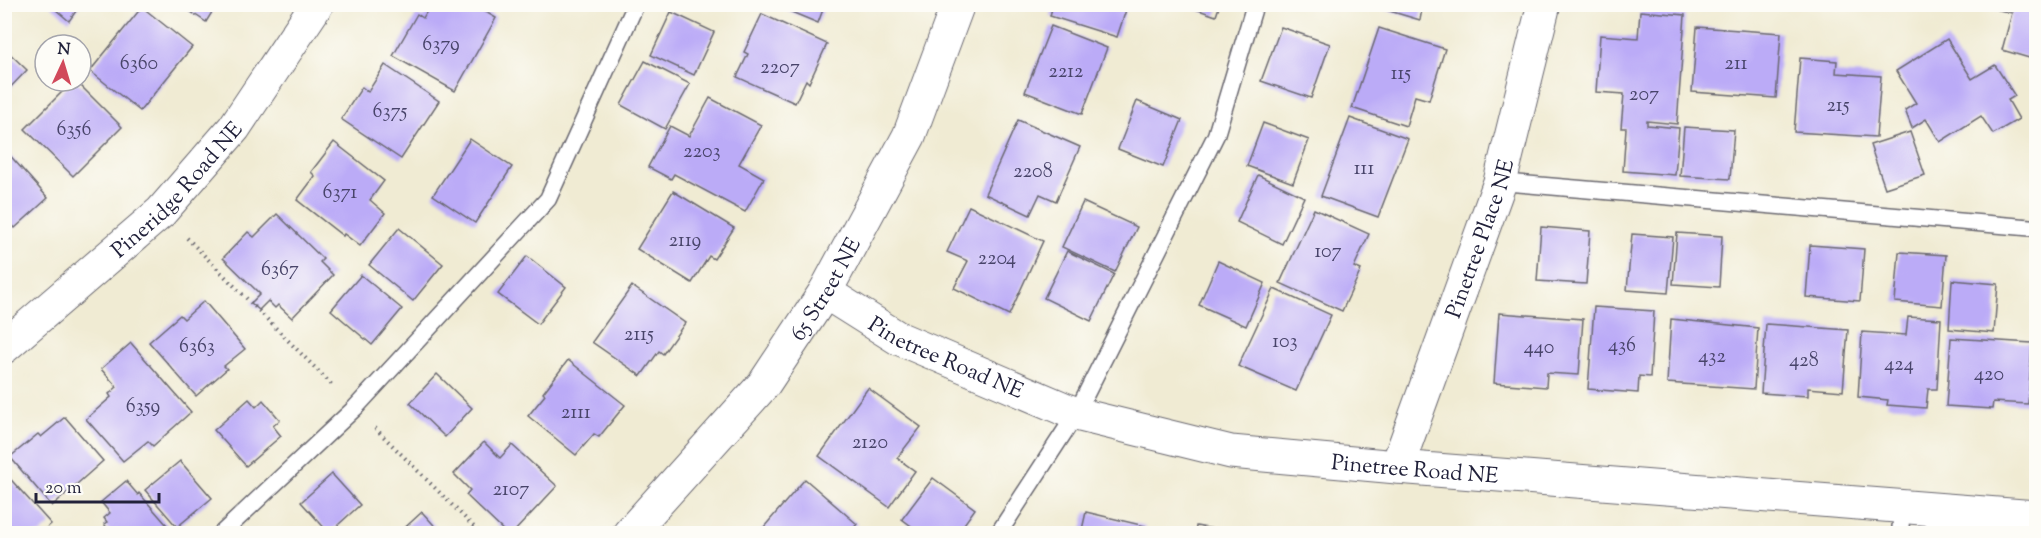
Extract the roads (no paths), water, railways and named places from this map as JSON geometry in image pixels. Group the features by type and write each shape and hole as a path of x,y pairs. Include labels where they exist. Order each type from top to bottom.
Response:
{"street":[{"name":"Pineridge Road NE","path":"4,347 161,212 234,128 317,4"},
{"name":"65 Street NE","path":"629,534 764,384 825,292 909,136 958,4"},
{"name":"Pinetree Place NE","path":"1397,467 1500,182 1544,4"},
{"name":"Pinetree Road NE","path":"825,292 898,338 1076,414 1231,452 1397,467 1901,520 2037,517"}],"lane":[{"path":"221,534 355,408 548,199 636,4"},
{"path":"998,534 1076,414 1216,135 1254,4"},
{"path":"1500,182 2037,228"}]}
